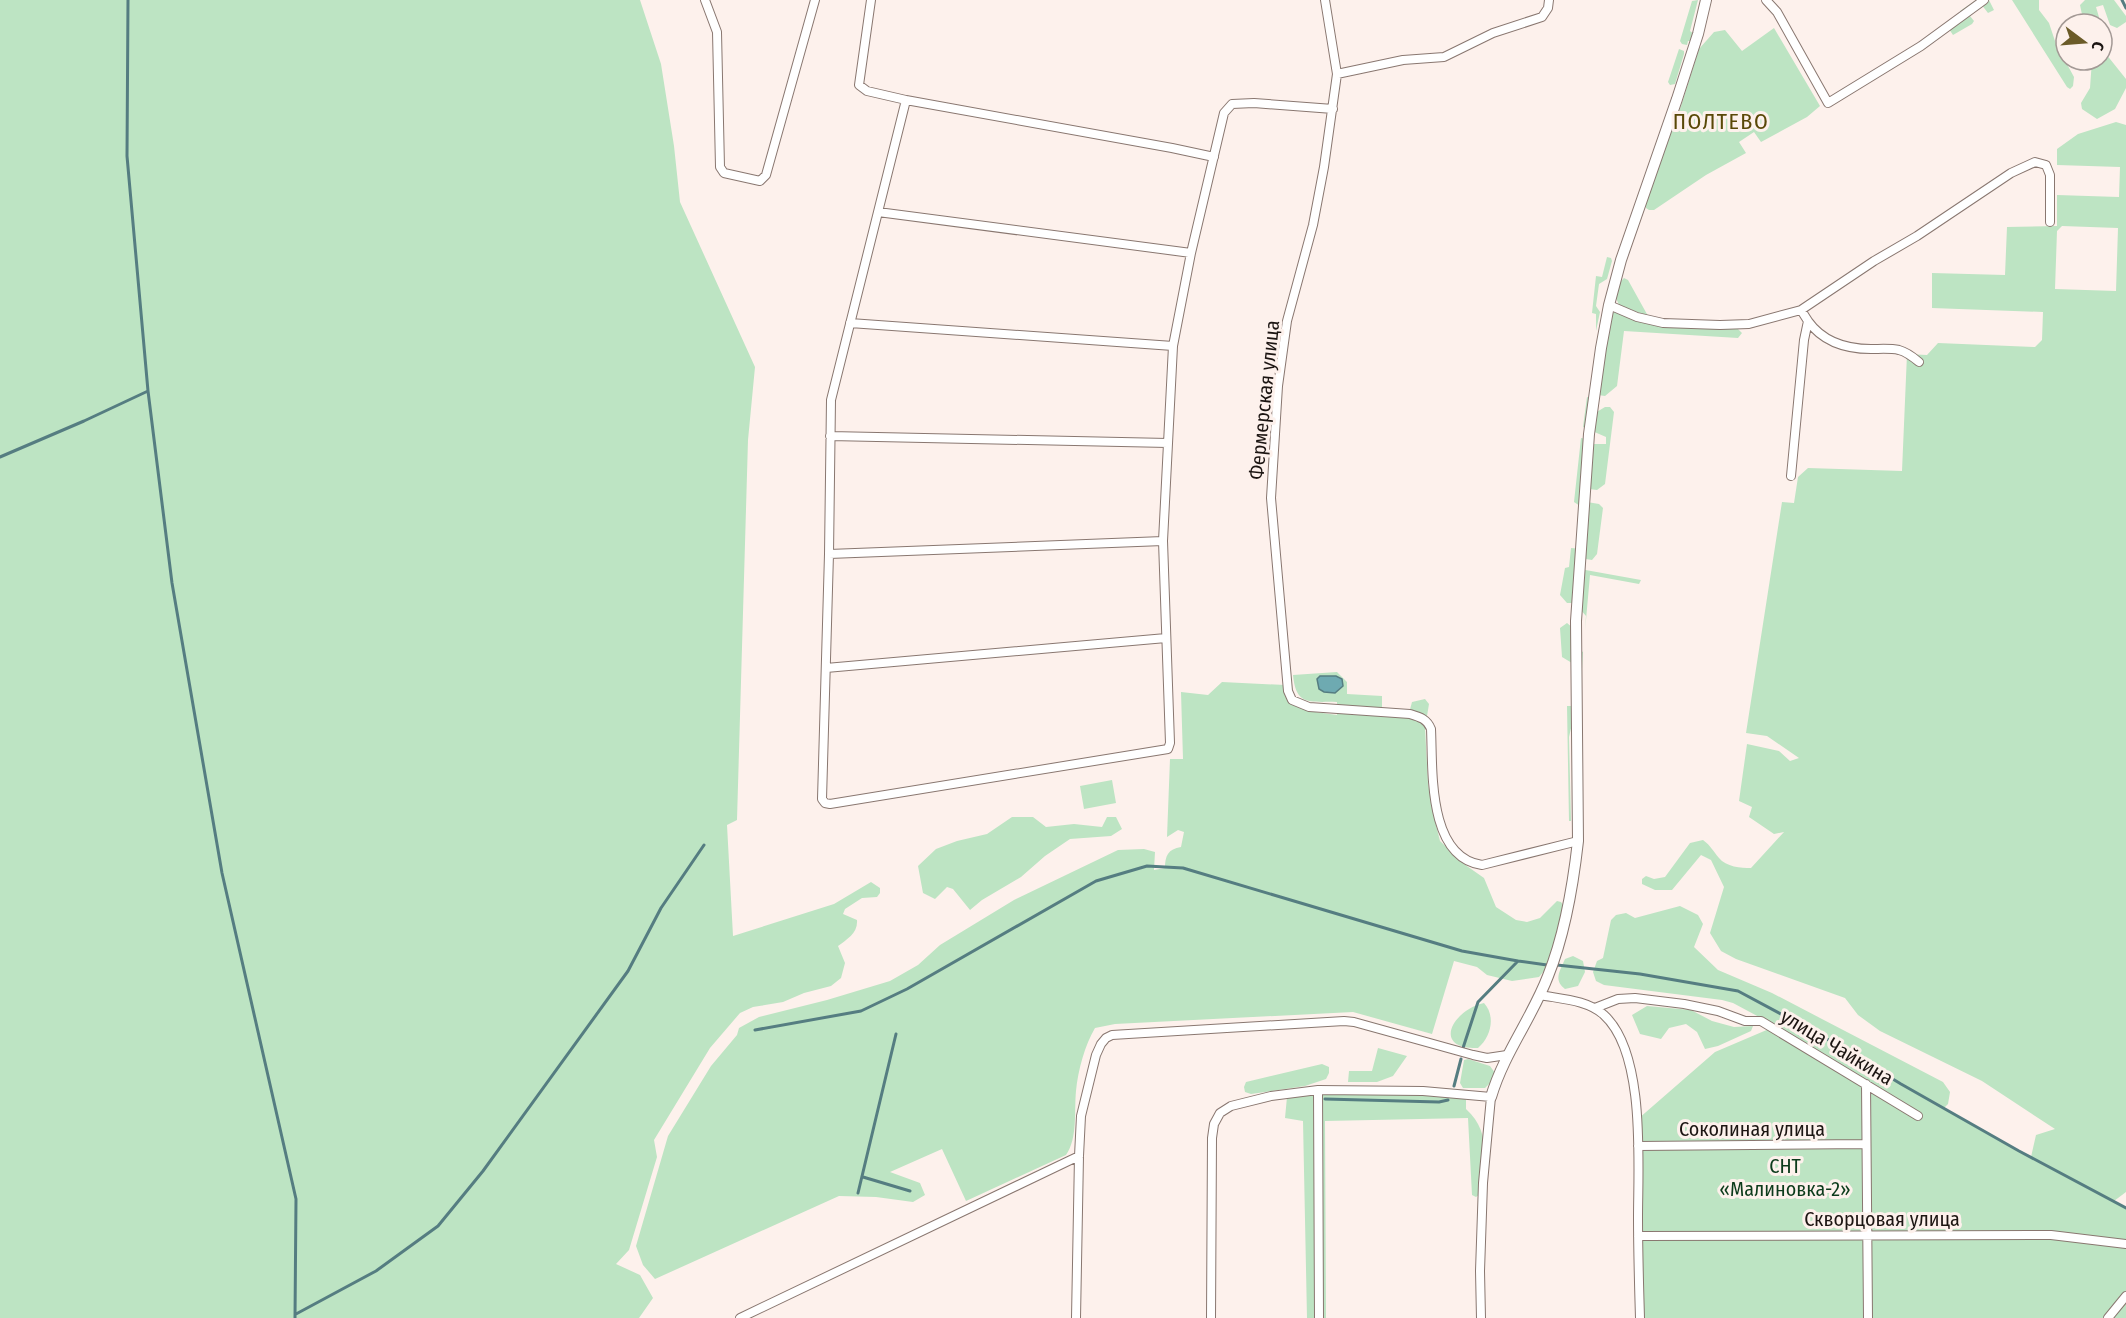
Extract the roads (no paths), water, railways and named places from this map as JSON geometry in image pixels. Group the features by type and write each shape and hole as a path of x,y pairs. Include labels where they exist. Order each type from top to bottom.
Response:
{"street":[{"path":"705,0 717,32 720,167 724,173 760,181 766,176 815,0"},
{"path":"871,0 859,85 867,91 1214,157"},
{"name":"Фермерская улица","path":"1325,0 1337,74 1313,225 1287,321 1278,386 1271,498 1288,691 1292,700 1309,706 1410,714 1423,718 1431,729 1433,789 1439,819 1458,853 1473,863 1482,865 1578,841"},
{"path":"1337,74 1403,60 1444,57 1493,33 1542,17 1548,8 1549,0"},
{"path":"1481,1318 1480,1271 1491,1097 1508,1055 1549,975 1575,873 1578,841 1575,681 1578,568 1589,434 1609,305 1636,213 1698,34 1706,0"},
{"path":"1766,0 1777,12 1828,103 1921,46 1984,0"},
{"path":"906,100 832,390 830,554 822,799 825,803 830,804 1168,749 1170,743 1163,541 1173,346 1191,253 1224,113 1232,104 1254,103 1333,109"},
{"path":"1609,305 1637,317 1663,323 1720,325 1749,324 1801,310 2011,173 2035,162 2046,165 2050,175 2050,222"},
{"path":"878,212 1191,253"},
{"path":"1801,310 1808,321 1826,339 1839,345 1858,349 1899,350 1908,353 1920,362"},
{"path":"1791,476 1804,340 1808,321"},
{"path":"850,323 1173,346"},
{"path":"830,435 1168,443"},
{"path":"830,554 1163,541"},
{"path":"826,668 1166,638"},
{"path":"1540,995 1595,1008 1610,1021 1624,1047 1638,1119 1640,1318"},
{"name":"улица Чайкина","path":"1595,1008 1618,999 1635,998 1684,1004 1718,1011 1746,1021 1761,1021 1918,1116"},
{"path":"1076,1318 1081,1116 1096,1055 1106,1038 1112,1035 1344,1021 1487,1058 1508,1055"},
{"path":"1866,1084 1868,1318"},
{"path":"1211,1318 1212,1137 1214,1124 1220,1113 1231,1106 1271,1096 1318,1090 1423,1090 1491,1097"},
{"path":"1318,1090 1319,1318"},
{"name":"Соколиная улица","path":"1638,1146 1866,1144"},
{"path":"740,1318 1079,1156"},
{"name":"Скворцовая улица","path":"1638,1236 2051,1235 2126,1244"},
{"path":"2108,1318 2126,1296"}],"water":[{"path":"1320,676 1336,676 1342,679 1343,686 1335,693 1324,692 1319,689 1317,679"}],"waterway":[{"path":"128,0 127,156 148,391 172,583 222,873 296,1199 295,1318"},
{"path":"2122,0 2126,8"},
{"path":"0,457 148,391"},
{"path":"296,1314 376,1271 438,1226 483,1171 628,971 661,908 704,845"},
{"path":"755,1030 861,1011 907,989 1096,881 1147,866 1183,868 1462,951 1518,961"},
{"path":"1463,1048 1478,1002 1518,961 1547,965"},
{"path":"1557,965 1640,974 1738,991 1822,1036 2019,1151 2126,1208"},
{"path":"858,1193 896,1034"},
{"path":"1454,1086 1461,1059"},
{"path":"1325,1099 1439,1102 1448,1100"},
{"path":"863,1177 910,1191"}],"district":[{"name":"ПОЛТЕВО","path":"1721,121"}],"park label":[{"name":"СНТ «Малиновка-2»","path":"1785,1178"}]}
